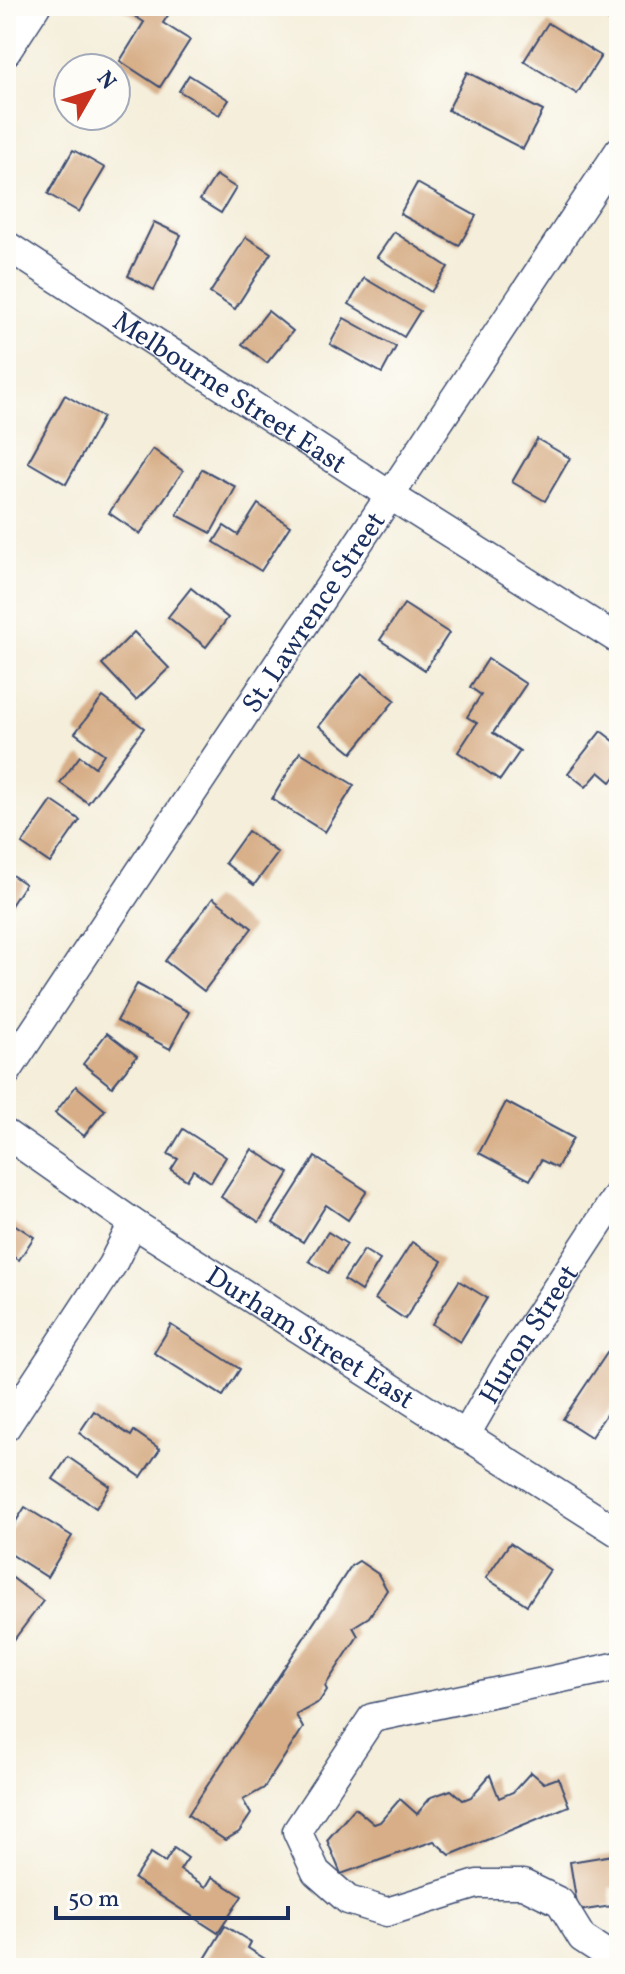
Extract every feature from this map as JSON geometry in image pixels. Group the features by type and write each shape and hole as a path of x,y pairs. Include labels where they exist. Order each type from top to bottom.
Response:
{"street":[{"path":"6,52 36,6"},
{"name":"St. Lawrence Street","path":"6,1073 619,151"},
{"name":"Melbourne Street East","path":"6,245 391,496 619,640"},
{"name":"Durham Street East","path":"6,1134 133,1223 619,1533"},
{"name":"Huron Street","path":"465,1436 505,1367 619,1193"},
{"path":"6,1427 112,1265 133,1223"},
{"path":"619,1666 372,1718 297,1831 316,1872 348,1900 387,1912 477,1884 523,1884 560,1902 582,1938 619,1962"}],"building":[{"path":"118,6 174,6 163,23 190,40 160,87 132,69 132,52 126,52 144,22"},
{"path":"587,6 619,6 619,27"},
{"path":"548,23 601,56 577,94 524,61"},
{"path":"467,72 543,111 523,149 448,110"},
{"path":"189,75 229,100 219,115 179,91"},
{"path":"73,150 105,168 79,212 48,194"},
{"path":"216,175 236,188 221,213 200,200"},
{"path":"417,183 476,216 459,246 400,214"},
{"path":"154,222 181,235 154,290 128,276"},
{"path":"394,232 448,267 431,292 377,257"},
{"path":"246,237 271,253 235,309 210,293"},
{"path":"364,278 420,311 404,337 349,304"},
{"path":"268,311 293,331 267,363 242,344"},
{"path":"344,318 396,347 382,373 330,344"},
{"path":"65,395 103,417 66,484 28,462"},
{"path":"537,439 570,458 545,501 512,482"},
{"path":"153,449 183,471 140,534 109,513"},
{"path":"202,469 236,487 211,533 177,515"},
{"path":"258,504 290,526 261,571 214,542 224,526 238,535"},
{"path":"191,588 228,618 206,647 168,617"},
{"path":"404,604 449,633 425,670 380,640"},
{"path":"134,632 169,668 136,700 102,664"},
{"path":"488,659 526,684 493,733 520,751 500,780 458,752 477,723 467,717 481,695 470,687"},
{"path":"362,673 395,700 352,753 319,726"},
{"path":"103,697 144,728 88,803 60,783 80,756 95,767 104,754 75,733"},
{"path":"601,731 619,745 619,772 611,782 599,772 586,787 568,773"},
{"path":"300,752 354,785 325,832 272,799"},
{"path":"52,801 80,820 50,863 22,844"},
{"path":"248,831 278,853 254,885 225,863"},
{"path":"6,871 25,884 6,913"},
{"path":"213,898 252,928 204,991 165,961"},
{"path":"137,984 189,1012 170,1049 117,1021"},
{"path":"107,1033 137,1056 112,1087 83,1064"},
{"path":"76,1086 105,1110 84,1136 55,1113"},
{"path":"506,1102 573,1138 557,1168 541,1160 530,1180 479,1153"},
{"path":"183,1129 226,1157 211,1182 193,1170 187,1180 171,1170 178,1159 168,1154"},
{"path":"252,1149 289,1173 259,1222 221,1197"},
{"path":"315,1157 367,1191 348,1220 326,1205 303,1242 273,1223"},
{"path":"6,1219 34,1237 19,1260 6,1252"},
{"path":"328,1232 347,1244 328,1273 309,1261"},
{"path":"412,1242 442,1261 405,1319 375,1299"},
{"path":"364,1250 380,1260 361,1291 344,1280"},
{"path":"459,1281 487,1298 460,1342 432,1324"},
{"path":"171,1325 240,1369 223,1396 154,1353"},
{"path":"609,1350 619,1356 619,1395 591,1437 563,1419"},
{"path":"94,1411 131,1436 134,1431 160,1449 141,1477 79,1433"},
{"path":"68,1457 110,1486 96,1508 53,1479"},
{"path":"25,1507 72,1536 47,1577 6,1551 6,1537"},
{"path":"510,1543 550,1570 527,1605 486,1578"},
{"path":"359,1561 378,1574 387,1590 369,1617 353,1627 358,1636 325,1686 327,1690 319,1702 296,1715 303,1728 264,1788 243,1800 251,1814 239,1832 225,1840 188,1815 351,1566"},
{"path":"6,1573 43,1601 13,1641 6,1635"},
{"path":"531,1772 544,1783 558,1778 569,1806 450,1855 434,1841 341,1874 327,1840 355,1808 374,1824 380,1822 400,1799 417,1814 431,1797 451,1790 463,1800 471,1797 490,1775 499,1798 513,1792"},
{"path":"174,1848 188,1858 180,1870 206,1887 212,1877 242,1896 218,1933 134,1879 151,1853 165,1862"},
{"path":"619,1854 619,1885 610,1887 612,1906 578,1911 570,1862"},
{"path":"225,1926 251,1942 248,1948 279,1968 220,1968 205,1959"}]}
